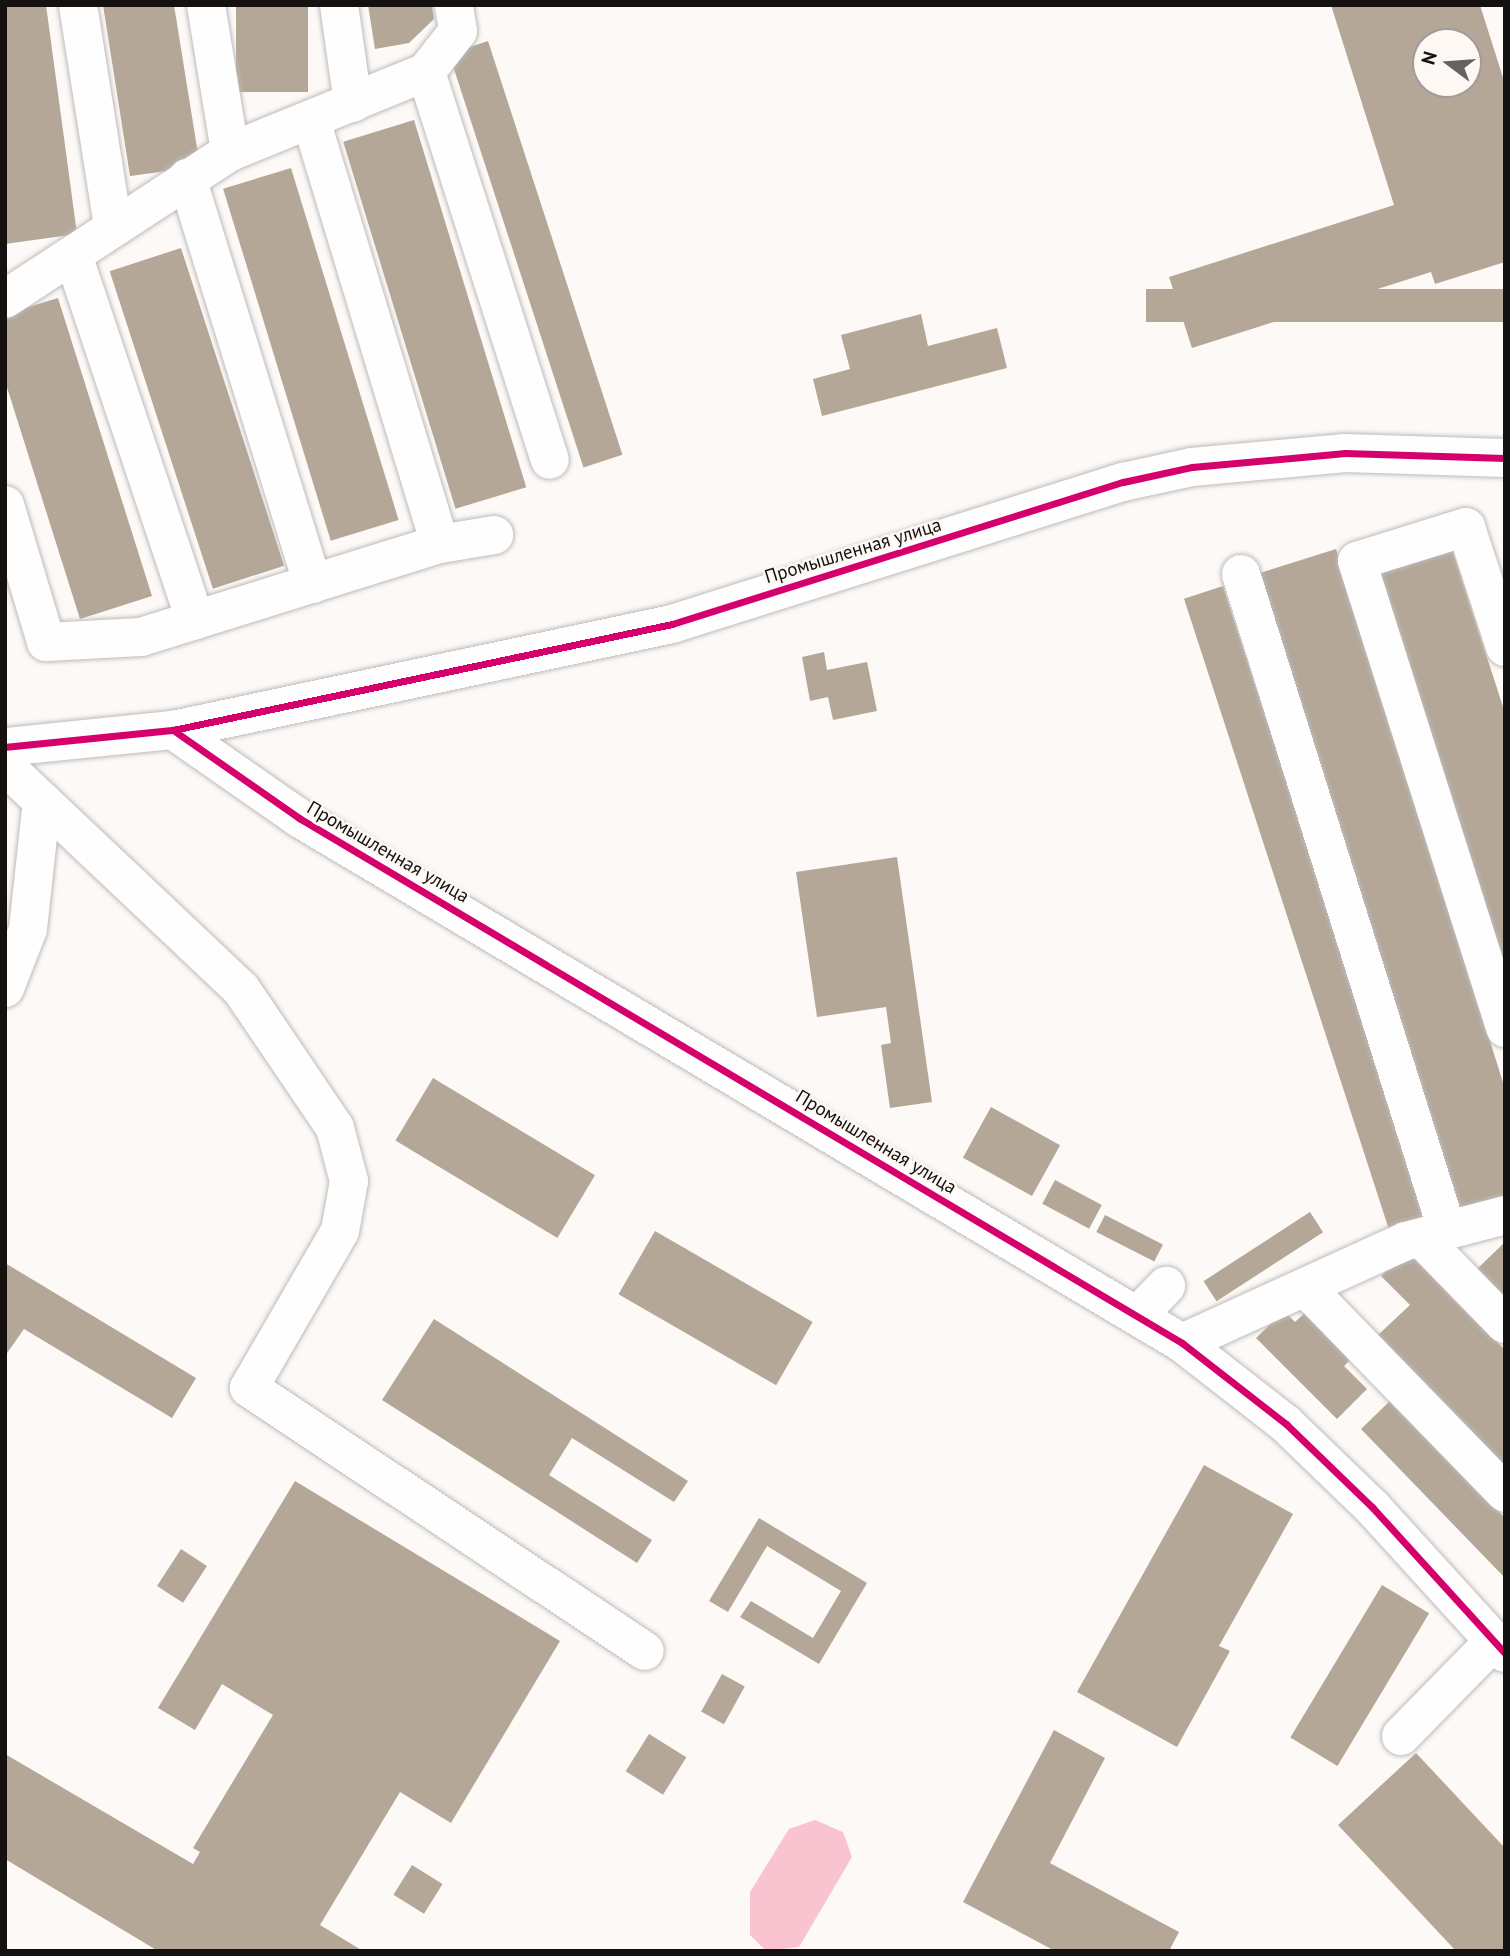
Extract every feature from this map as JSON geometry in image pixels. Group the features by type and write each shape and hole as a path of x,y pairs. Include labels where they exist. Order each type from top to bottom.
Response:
{"street":[{"path":"78,5 113,225"},
{"path":"206,5 230,152"},
{"path":"339,5 353,103"},
{"path":"5,299 74,258 113,225 230,152 426,72 458,30 454,5"},
{"path":"426,72 550,460"},
{"path":"311,120 440,544"},
{"path":"187,178 313,584"},
{"path":"74,258 195,620"},
{"name":"Промышленная улица","path":"5,747 173,730 672,624 1121,469 1192,467 1345,453 1505,457"},
{"path":"5,505 46,642 141,636 440,544 494,535"},
{"path":"1505,647 1466,527 1357,561 1505,1028"},
{"path":"1241,575 1434,1234 1505,1324"},
{"name":"Промышленная улица","path":"173,730 299,818 728,1056 1182,1343 1295,1433 1500,1647"},
{"path":"5,766 241,989 335,1128 349,1181 340,1231 249,1388 645,1651"},
{"path":"5,988 28,929 42,801"},
{"path":"1182,1343 1306,1287 1434,1234 1505,1215"},
{"path":"1137,1316 1166,1286"},
{"path":"1306,1287 1505,1493"},
{"path":"1401,1736 1500,1647"}],"shaded area":[{"path":"815,1820 843,1832 852,1857 799,1947 766,1951 750,1935 750,1892 789,1829"}],"building":[{"path":"5,5 46,5 77,234 5,244"},
{"path":"103,5 174,5 198,154 167,171 130,176"},
{"path":"236,5 308,5 308,92 236,92"},
{"path":"368,5 432,5 434,19 409,43 375,49"},
{"path":"1331,5 1480,5 1505,84 1505,262 1435,284 1431,272 1192,348 1169,277 1394,205"},
{"path":"488,41 622,455 583,467 449,54"},
{"path":"414,120 526,487 456,509 343,142"},
{"path":"291,168 399,520 331,541 223,189"},
{"path":"181,248 284,566 213,589 110,271"},
{"path":"1146,289 1505,289 1505,322 1146,322"},
{"path":"58,298 152,596 80,619 5,381 5,314"},
{"path":"921,314 928,346 997,328 1007,368 822,416 813,379 850,369 841,335"},
{"path":"1336,549 1505,1089 1505,1199 1460,1213 1260,573"},
{"path":"1452,549 1505,713 1505,971 1377,573"},
{"path":"1223,586 1430,1222 1391,1235 1184,599"},
{"path":"824,652 827,670 867,662 877,711 833,720 828,697 810,701 802,657"},
{"path":"897,857 932,1102 890,1108 881,1045 891,1043 886,1007 817,1017 796,872"},
{"path":"433,1078 595,1175 557,1238 395,1141"},
{"path":"991,1107 1060,1145 1032,1196 963,1158"},
{"path":"1055,1180 1102,1205 1089,1229 1042,1204"},
{"path":"1310,1212 1323,1232 1217,1301 1203,1281"},
{"path":"1105,1215 1163,1245 1154,1261 1096,1232"},
{"path":"655,1231 813,1322 776,1385 618,1294"},
{"path":"1505,1242 1505,1300 1476,1270"},
{"path":"1408,1250 1505,1350 1505,1467 1378,1335 1410,1305 1381,1276"},
{"path":"5,1263 196,1378 172,1418 24,1329 5,1356"},
{"path":"1308,1310 1354,1356 1344,1366 1367,1389 1337,1419 1256,1338 1284,1311 1295,1322"},
{"path":"434,1319 688,1481 674,1502 572,1438 549,1475 652,1540 637,1563 382,1400"},
{"path":"1391,1400 1505,1518 1505,1578 1361,1429"},
{"path":"1204,1465 1293,1514 1219,1646 1230,1651 1177,1747 1077,1692"},
{"path":"295,1481 560,1641 451,1823 400,1792 320,1925 363,1951 158,1951 5,1859 5,1754 193,1864 200,1852 193,1848 273,1715 222,1684 195,1730 158,1708"},
{"path":"759,1518 867,1583 819,1664 740,1617 751,1601 813,1638 841,1591 767,1546 728,1612 709,1601"},
{"path":"181,1549 207,1566 183,1603 157,1586"},
{"path":"1382,1585 1429,1613 1337,1766 1290,1738"},
{"path":"722,1674 745,1687 724,1724 701,1712"},
{"path":"1054,1730 1105,1758 1050,1863 1179,1932 1169,1951 1055,1951 963,1902"},
{"path":"649,1734 686,1757 663,1795 626,1771"},
{"path":"1416,1753 1505,1848 1505,1951 1456,1951 1338,1825"},
{"path":"412,1865 443,1884 424,1914 393,1895"}],"cycle path":[{"path":"5,747 173,730 672,624 1123,482 1192,467 1345,453 1505,458"},
{"path":"173,730 299,818 1182,1343 1286,1424 1372,1507 1505,1653"}]}
